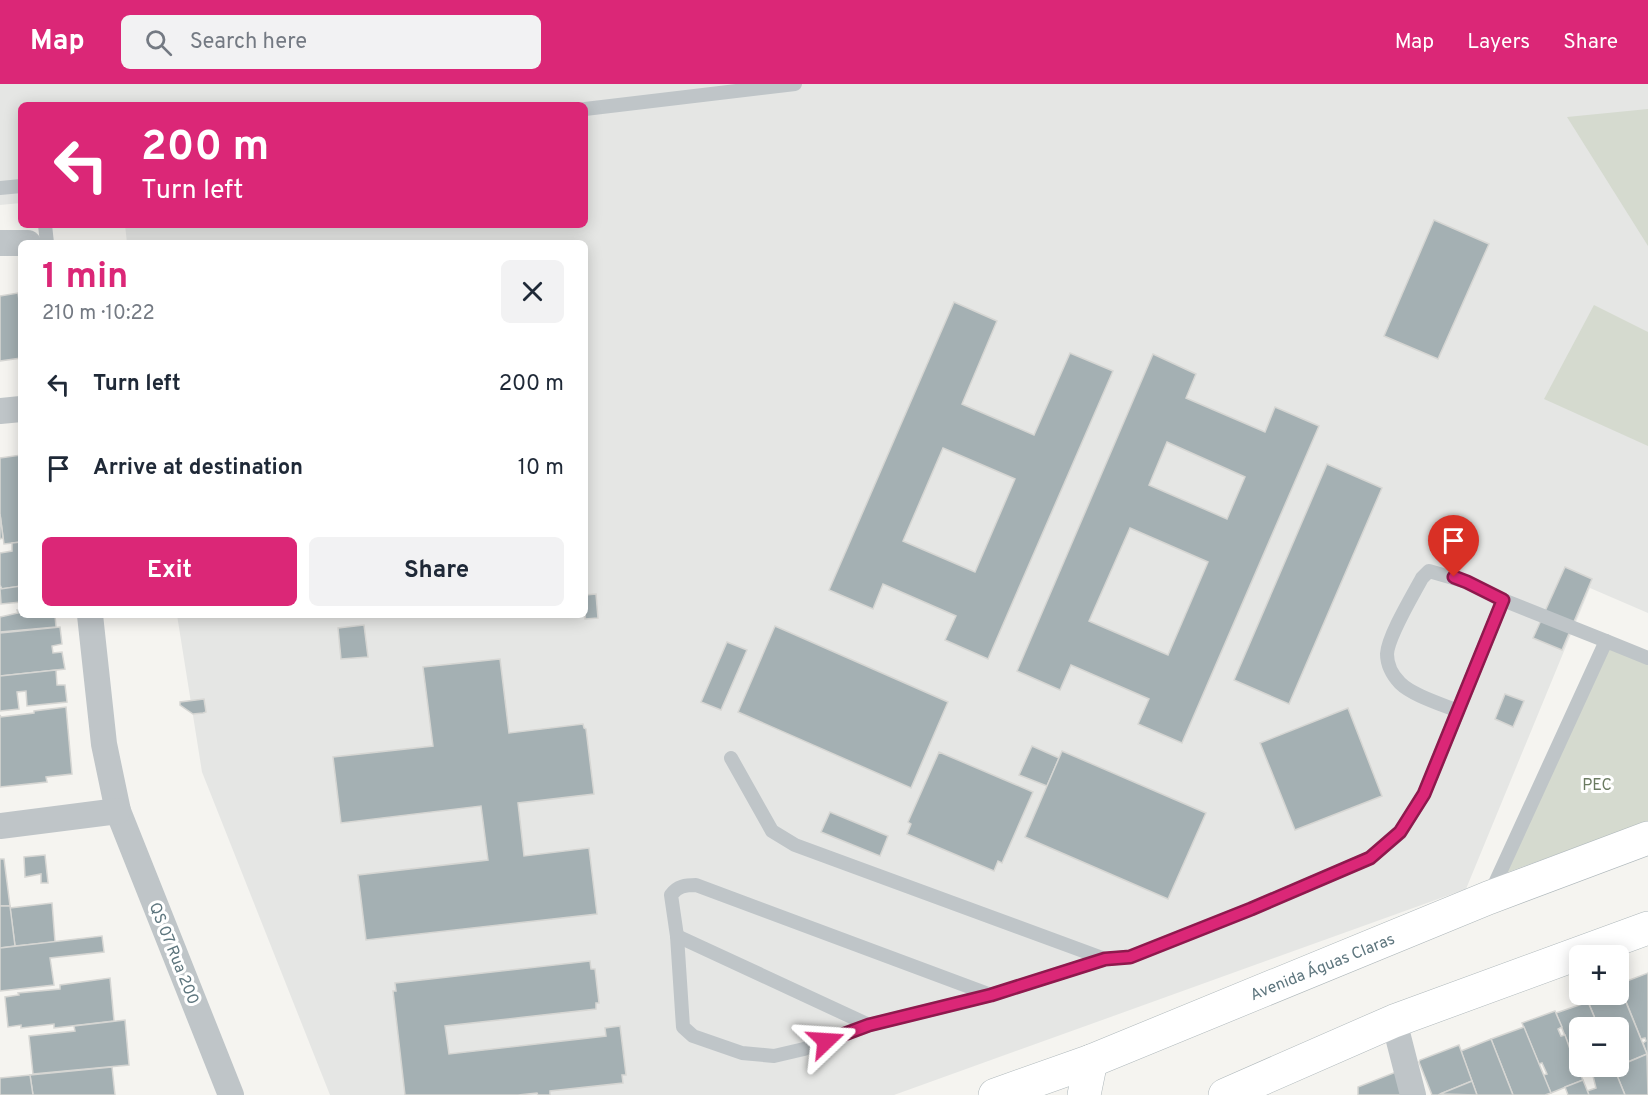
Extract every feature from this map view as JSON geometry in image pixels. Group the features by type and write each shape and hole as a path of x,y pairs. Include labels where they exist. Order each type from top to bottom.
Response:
{"main road":[{"name":"Avenida Águas Claras","path":"995,1095 1091,1061 1488,898 1648,838"},
{"path":"1236,1092 1394,1021 1648,928"},
{"path":"1084,1095 1091,1061"}],"street":[{"path":"0,243 18,243"},
{"path":"0,411 18,409"},
{"name":"QS 07 Rua 200","path":"90,618 104,744 118,811 231,1095"},
{"path":"0,826 118,811"},
{"path":"1394,1021 1413,1095"}],"lane":[{"path":"588,109 795,84"},
{"path":"0,188 18,186"},
{"path":"1458,711 1400,683 1389,665 1387,652 1391,640 1422,578 1429,571 1467,582 1503,600 1648,658"},
{"path":"991,995 696,885 686,885 675,889 670,895 677,936 683,1028 693,1036 742,1053 774,1056 804,1049 869,1025 991,995 1105,959 1130,957 1370,858 1400,832 1424,794 1503,600"},
{"path":"1488,898 1606,640"},
{"path":"731,758 772,831 795,845 1105,959"},
{"path":"677,936 869,1025"}],"shaded area":[{"path":"0,84 1648,84 1648,613 1590,588 1466,889 894,1095 330,1095 202,772 177,618 588,618 588,240 127,240 125,228 588,228 588,102 18,102 18,203 0,205"}],"green space":[{"path":"1648,109 1648,246 1567,117"},
{"path":"1594,305 1648,332 1648,446 1544,399"},
{"name":"PEC","path":"1606,641 1648,665 1648,821 1500,875"}],"building":[{"path":"1434,220 1489,244 1438,359 1384,336"},
{"path":"18,293 18,358 0,361 0,296"},
{"path":"954,302 997,321 962,404 1034,435 1070,353 1113,371 988,659 945,640 956,616 883,584 873,609 829,590","holes":["943,448 1015,479 975,572 903,541"]},
{"path":"1153,354 1196,374 1186,398 1265,432 1275,407 1319,426 1182,743 1138,724 1149,699 1071,665 1060,690 1017,671","holes":["1167,442 1245,477 1227,519 1149,485","1130,528 1208,562 1168,655 1089,621"]},
{"path":"18,455 18,542 4,544 0,514 0,458"},
{"path":"1327,464 1382,488 1289,704 1234,680"},
{"path":"0,514 3,538 0,539"},
{"path":"18,542 18,586 2,589 0,553 12,551 12,543"},
{"path":"1565,567 1592,579 1562,650 1533,638"},
{"path":"18,586 18,602 1,604 0,589"},
{"path":"596,594 598,618 585,619 588,618 588,595"},
{"path":"18,613 18,618 55,618 56,627 0,632 0,617"},
{"path":"364,625 368,657 341,659 338,628"},
{"path":"775,626 948,702 911,788 738,712"},
{"path":"60,627 62,644 52,646 53,653 62,652 65,669 0,676 0,633"},
{"path":"727,642 747,650 721,710 701,702"},
{"path":"500,659 509,733 583,724 586,729 594,794 518,803 524,856 589,848 597,914 366,940 358,875 488,860 481,806 341,823 333,757 433,746 423,667"},
{"path":"56,670 57,685 65,685 67,702 27,706 26,691 17,692 19,709 0,711 0,676"},
{"path":"1505,694 1524,701 1513,727 1495,719"},
{"path":"204,699 206,712 203,713 193,714 180,705 180,702"},
{"path":"66,707 72,774 46,777 47,782 0,787 0,715 1,717 34,713 34,711"},
{"path":"1348,708 1382,796 1295,830 1260,743"},
{"path":"1032,746 1059,758 1047,786 1019,775"},
{"path":"1062,751 1206,813 1168,899 1025,837"},
{"path":"939,752 1033,792 1002,863 998,861 994,871 907,834 911,824 908,822"},
{"path":"830,812 888,836 880,856 821,832"},
{"path":"45,855 48,883 41,883 41,874 25,877 24,857"},
{"path":"0,859 4,859 10,906 0,906"},
{"path":"52,903 55,942 15,946 10,908"},
{"path":"0,906 10,906 15,946 0,948"},
{"path":"102,936 104,952 50,958 54,985 0,991 0,948"},
{"path":"590,961 591,969 595,969 599,1003 596,1003 596,1009 445,1026 449,1054 606,1036 605,1028 620,1026 626,1075 622,1075 623,1083 550,1091 550,1095 538,1095 537,1093 405,1095 393,991 396,991 395,983"},
{"path":"1648,973 1647,1054 1643,1043 1646,1041 1645,1038 1641,1039 1627,1005 1629,980"},
{"path":"110,978 114,1021 54,1028 54,1024 21,1028 21,1025 8,1027 5,997 19,995 18,993 60,989 60,985"},
{"path":"1579,1005 1589,1005 1594,1017 1569,1017 1569,1046 1556,1013"},
{"path":"1589,1005 1627,1005 1647,1054 1629,1061 1629,1017 1594,1017"},
{"path":"1555,1011 1562,1027 1558,1029 1561,1036 1565,1035 1569,1046 1569,1077 1582,1077 1583,1080 1551,1093 1543,1075 1547,1074 1542,1063 1539,1064 1522,1023"},
{"path":"125,1020 129,1065 33,1074 29,1036 75,1031 74,1026"},
{"path":"1524,1027 1551,1093 1513,1095 1491,1039"},
{"path":"1491,1039 1513,1095 1477,1095 1461,1051"},
{"path":"1459,1045 1472,1081 1438,1095 1432,1095 1420,1060"},
{"path":"1647,1054 1648,1095 1625,1095 1618,1077 1629,1077 1629,1062"},
{"path":"112,1067 115,1095 33,1095 30,1075"},
{"path":"1401,1070 1401,1095 1358,1095 1358,1087"},
{"path":"30,1075 33,1095 0,1095 0,1078"},
{"path":"1593,1077 1618,1077 1625,1095 1589,1095 1587,1091 1596,1088"},
{"path":"1583,1080 1589,1095 1568,1095 1565,1087"},
{"path":"1472,1081 1477,1095 1440,1094"}],"route":[{"path":"826,1041 869,1025 991,995 1105,959 1130,957 1370,858 1400,832 1424,794 1503,600 1454,577"}]}
